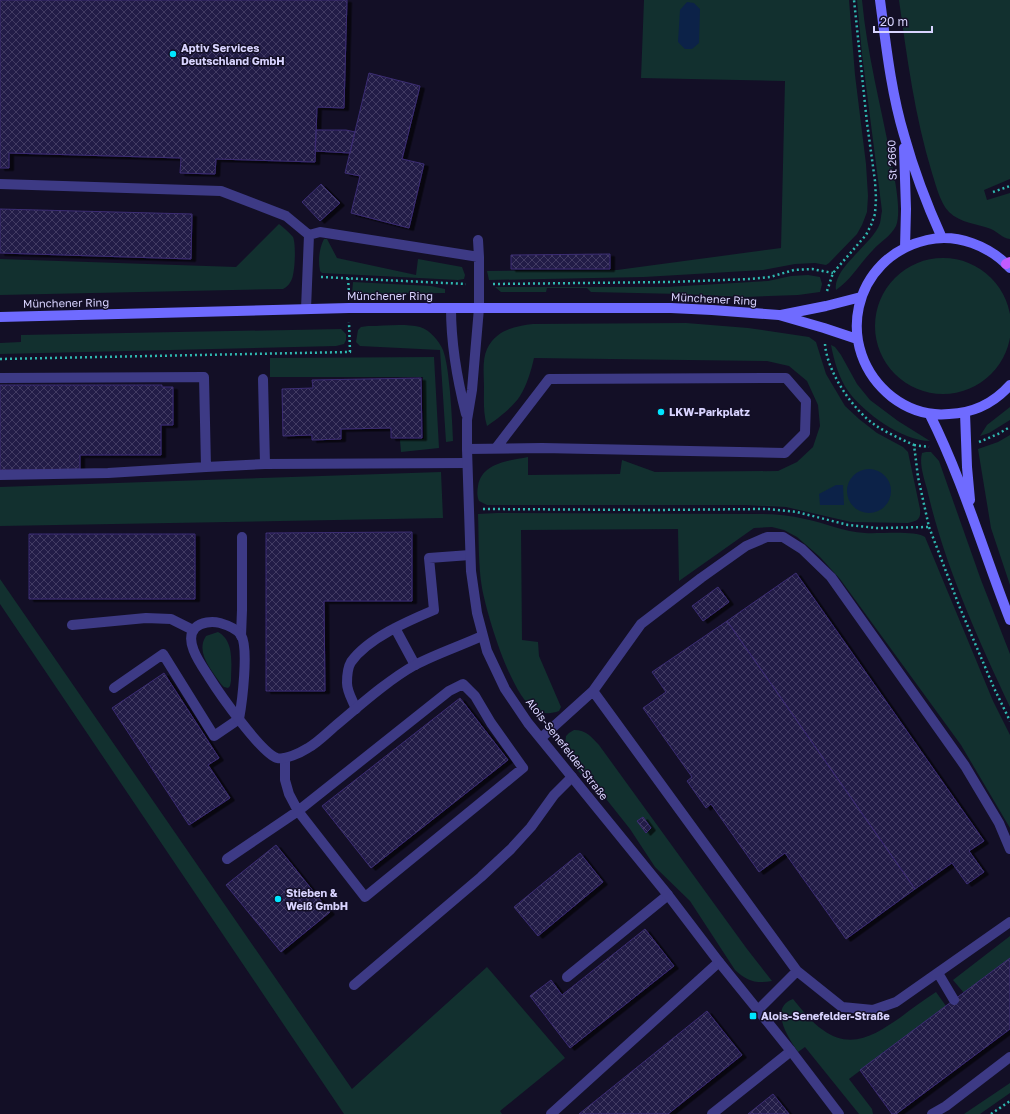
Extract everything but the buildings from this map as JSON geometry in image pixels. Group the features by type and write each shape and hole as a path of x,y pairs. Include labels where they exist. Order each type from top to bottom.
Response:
{"main road":[{"name":"St 2660","path":"880,0 903,134 924,197 942,238"},
{"name":"St 2660","path":"903,134 906,209 905,248"},
{"path":"1009,265 989,251 962,240 942,238 919,242 905,248 890,257 877,269 864,289 857,315 857,339 866,366 883,389 908,407 930,415 965,413 988,403 1010,385"},
{"name":"Münchener Ring","path":"779,316 861,297"},
{"name":"Münchener Ring","path":"0,317 349,308 671,308 779,316 824,328 857,339"},
{"path":"965,413 970,510"},
{"path":"930,415 970,510 978,536 1010,620"}],"street":[{"path":"0,184 221,191 286,216 309,235"},
{"path":"309,235 320,232 479,257"},
{"path":"306,309 309,235"},
{"name":"Alois-Senefelder-Straße","path":"478,240 479,308 472,390 467,420 467,463 470,555 473,589 482,636 487,651 505,689 528,723 668,894 719,962 791,1051 839,1114"},
{"name":"Alois-Senefelder-Straße","path":"451,308 451,330 454,357 467,420"},
{"path":"0,378 204,377 206,467"},
{"path":"467,449 550,448 785,453 805,432 806,401 786,378 549,379 496,448"},
{"path":"263,379 265,464"},
{"path":"0,475 108,473 265,464 467,463"},
{"path":"240,719 244,683 244,648 241,636 242,537"},
{"path":"541,738 593,691 640,624 746,546 767,537 783,537 802,549 831,577 965,766 999,823 1010,849"},
{"path":"356,709 349,693 347,683 350,664 362,650 395,628 434,610 429,558 470,555"},
{"path":"72,625 146,618 171,619 193,630"},
{"path":"241,636 231,627 220,623 208,622 198,625 193,630 191,640 193,651 218,692 266,750 276,758 285,758 308,748 356,709 415,665 482,636"},
{"path":"395,628 415,665"},
{"path":"114,688 163,654 214,736 240,719"},
{"path":"227,859 298,811 449,691 463,684 475,696 491,723 523,768 365,897 298,811 289,794 285,780 285,758"},
{"path":"593,691 797,971 842,1007 873,1010 896,1002 1010,922"},
{"path":"354,985 481,877 511,849 531,827 554,795 572,777"},
{"path":"567,976 668,894"},
{"path":"551,1114 719,962"},
{"path":"758,1010 797,971"},
{"path":"938,973 954,1000"},
{"path":"712,1114 791,1051"},
{"path":"932,1114 946,1106 1010,1057"}],"path":[{"path":"826,306 827,292 833,273 866,235 875,214 875,181 866,123 854,0"},
{"path":"993,192 1010,186"},
{"path":"307,277 479,285 678,282 770,277 794,270 812,269 833,273"},
{"path":"0,359 350,352 348,278"},
{"path":"824,328 825,347 832,368 843,390 858,410 875,425 914,445 918,477 929,527 960,608 994,688 1010,721"},
{"path":"469,509 767,510 797,512 848,525 877,528 929,527"},
{"path":"991,1114 1010,1101"}],"green space":[{"path":"644,0 849,0 855,75 866,164 868,196 867,212 857,234 829,263 826,265 815,263 795,264 763,270 644,277 489,280 487,271 617,270 781,248 785,81 641,78"},
{"path":"857,0 862,0 871,60 895,184 898,203 898,220 891,233 868,255 851,276 836,290 836,282 840,273 876,231 880,223 882,211 862,54"},
{"path":"899,0 1010,0 1010,179 984,190 987,200 1010,193 1010,239 991,229 958,219 949,212 941,199 926,152 916,109"},
{"path":"279,224 293,237 295,245 294,271 291,282 283,289 0,295 0,259 236,267"},
{"path":"324,239 327,239 337,258 416,275 418,259 462,267 465,275 464,279 458,280 322,273 320,271 319,259"},
{"path":"936,258 950,258 969,263 981,269 996,283 1006,300 1010,313 1010,339 1006,352 1000,364 986,379 981,383 963,391 950,394 936,394 917,389 905,383 890,369 886,364 878,346 875,333 875,319 880,300 886,288 900,273 905,269 923,261"},
{"path":"808,275 820,277 822,284 820,292 798,295 744,297 591,292 587,288 547,288 546,292 501,292 495,287 667,287 768,281 791,276"},
{"path":"353,282 431,286 445,289 445,293 352,294"},
{"path":"686,323 748,328 809,337 816,342 826,374 845,406 877,433 903,447 908,452 920,509 918,519 908,523 851,522 786,507 746,505 487,505 479,501 477,494 478,486 485,472 497,464 528,457 528,475 620,474 622,460 655,472 778,471 797,462 813,447 820,426 818,405 807,381 789,366 767,361 534,358 525,387 520,396 509,408 487,426 484,406 484,358 487,349 495,337 501,333 519,326 533,324"},
{"path":"401,325 420,327 431,333 437,340 443,350 447,365 451,400 453,441 446,442 440,350 360,346 356,342 358,330 361,327"},
{"path":"341,329 346,334 346,340 344,344 336,346 0,354 0,343 21,342 21,335"},
{"path":"831,345 835,347 841,355 857,384 870,400 898,421 930,441 919,440 896,431 884,424 864,408 848,391 842,381 835,363"},
{"path":"434,357 439,448 401,452 400,440 424,439 423,377 270,377 270,358"},
{"path":"1010,407 1010,420 989,433 980,436 987,425"},
{"path":"1010,435 1010,585 991,528 978,449 998,442"},
{"path":"931,452 939,461 981,580 1010,654 1010,707 962,600 942,545 922,471 921,457 922,453"},
{"path":"441,472 443,518 0,526 0,487"},
{"path":"478,514 775,515 799,518 857,532 905,533 925,537 993,701 1010,735 1010,828 961,745 840,579 820,557 797,537 784,530 772,527 754,528 679,581 678,529 521,530 522,640 538,642 539,656 561,707 559,711 550,713 535,710 526,702 517,689 501,654 482,588 479,561"},
{"path":"0,579 352,1089 487,967 565,1058 500,1111 502,1114 344,1114 0,604"},
{"path":"218,632 227,641 230,647 231,681 228,688 221,684 209,667 202,649 206,636"},
{"path":"574,730 582,731 588,734 599,745 747,949 772,981 752,981 735,970 690,901 655,867 630,829 603,795 579,772 568,756 565,746 566,736","holes":["643,817 651,828 646,832 637,821"]},
{"path":"1010,936 1010,958 964,993 953,980"},
{"path":"936,992 946,1006 849,1079 872,1109 873,1114 859,1114 805,1047 798,1052 786,1032 781,1016 782,1009 786,1003 793,999 803,1012 823,1030 834,1036 854,1040 864,1038 882,1029"},
{"path":"1010,1083 1010,1093 980,1114 964,1114"}],"water":[{"path":"687,2 694,3 700,9 699,43 692,49 685,49 678,42 680,10"},
{"path":"869,469 881,473 887,479 891,491 887,503 881,509 869,513 857,509 851,503 847,491 851,479 857,473"},
{"path":"836,485 843,485 844,505 820,505 819,494"}],"place":[{"name":"Aptiv Services Deutschland GmbH","path":"173,54"},
{"name":"LKW-Parkplatz","path":"661,412"},
{"name":"Stieben & Weiß GmbH","path":"278,899"},
{"name":"Alois-Senefelder-Straße","path":"753,1016"}]}
